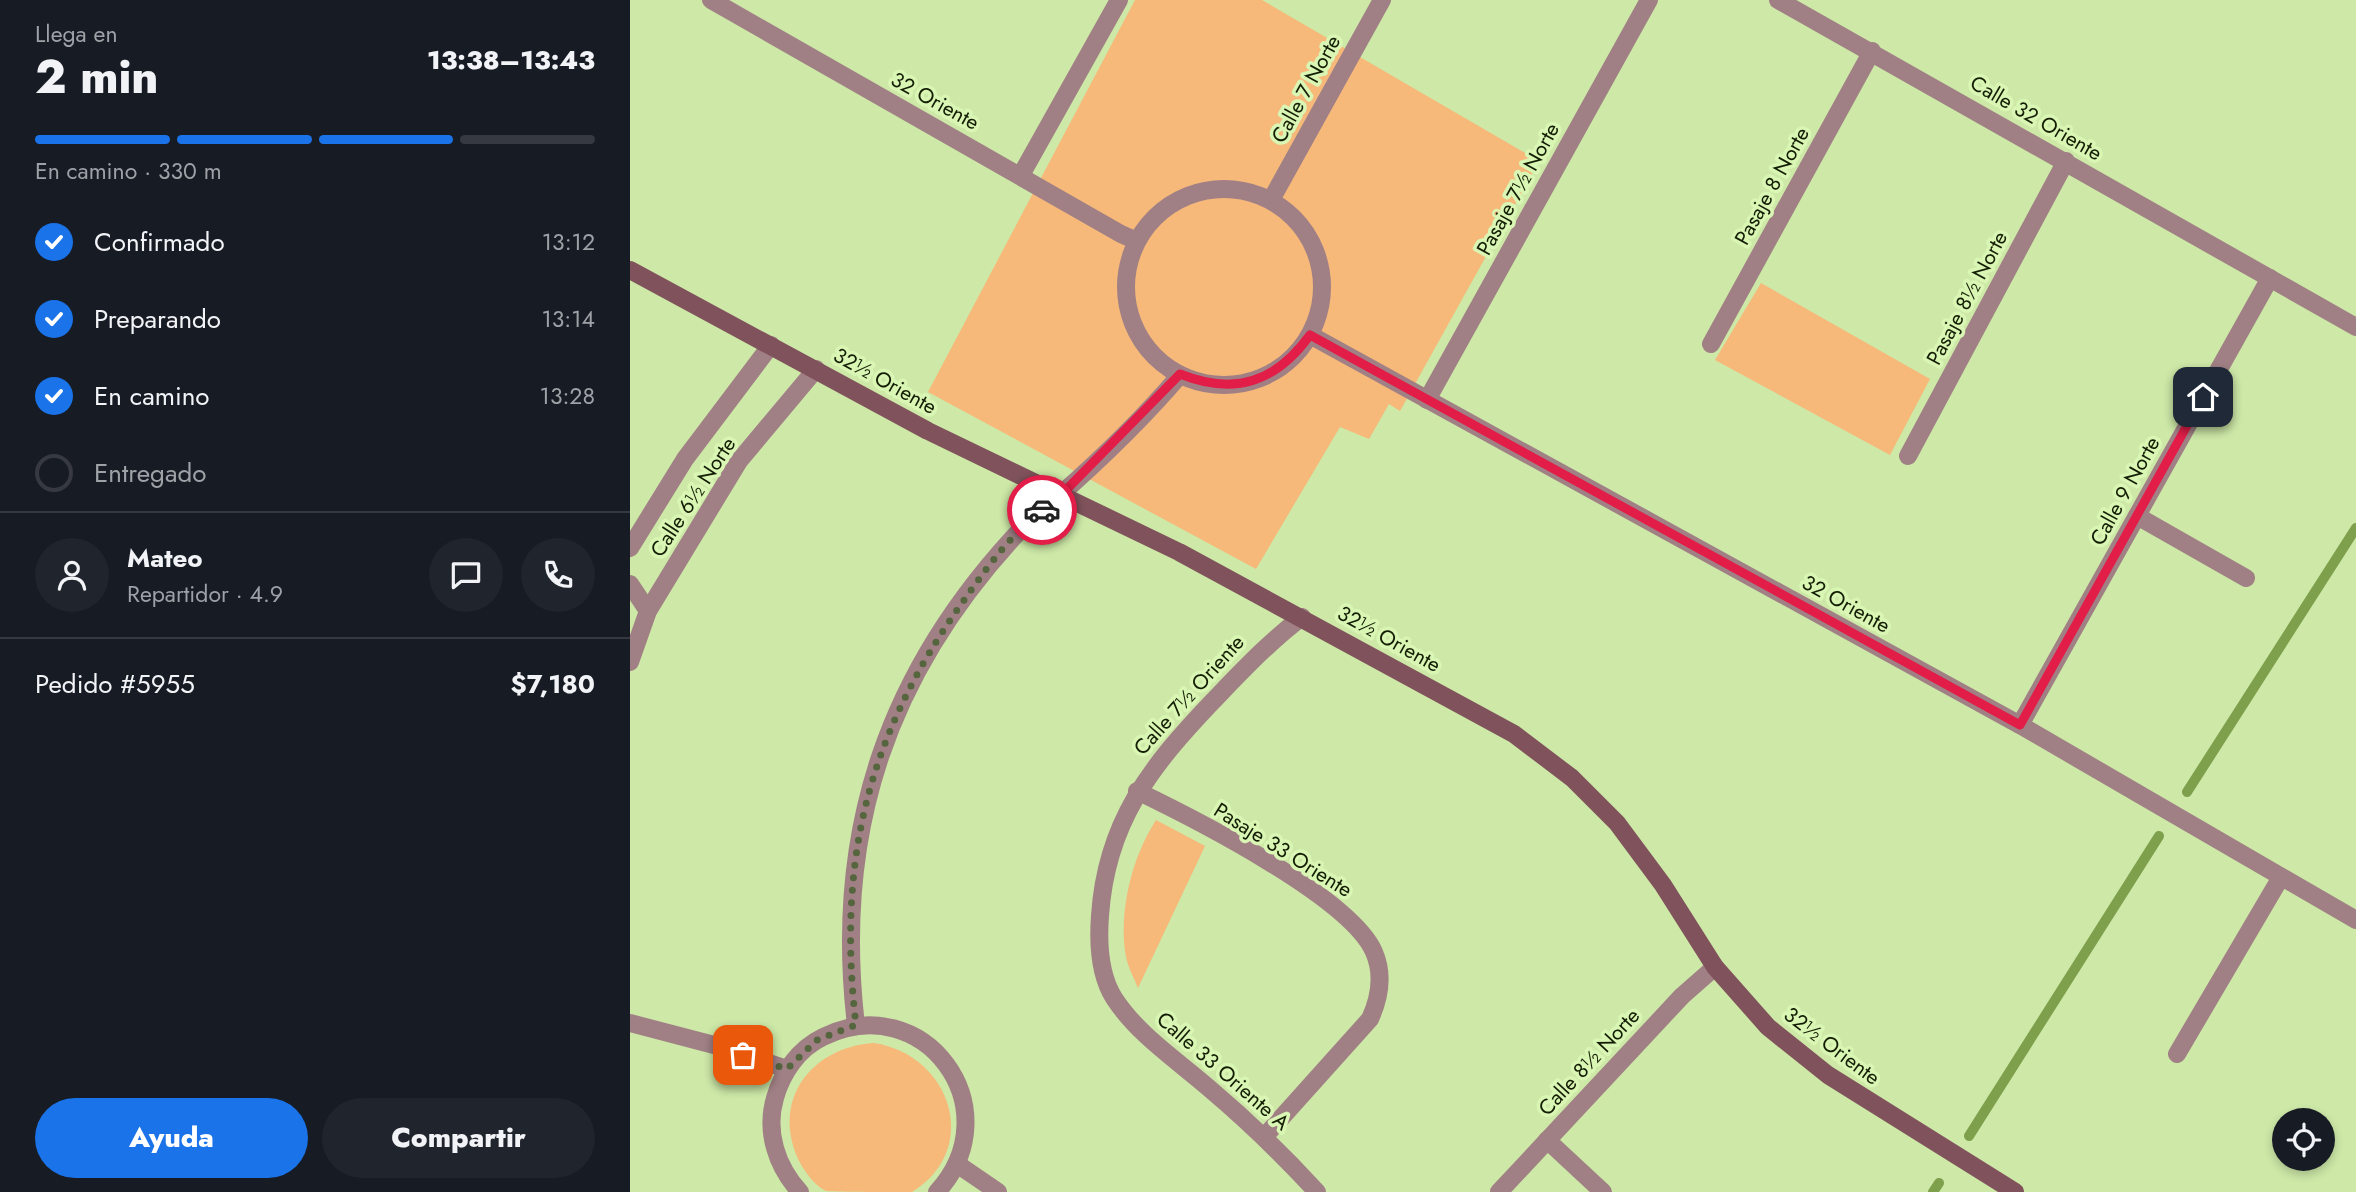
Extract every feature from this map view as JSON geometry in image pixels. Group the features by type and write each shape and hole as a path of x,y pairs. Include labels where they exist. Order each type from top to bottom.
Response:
{"street":[{"name":"32 Oriente","path":"711,0 1121,234 1138,241"},
{"path":"1021,175 1119,0"},
{"name":"Calle 7 Norte","path":"1271,200 1382,0"},
{"name":"Pasaje 7½ Norte","path":"1427,400 1649,0"},
{"name":"Calle 32 Oriente","path":"1778,0 2356,327"},
{"name":"Pasaje 8 Norte","path":"1711,344 1872,51"},
{"name":"Pasaje 8½ Norte","path":"1909,456 2066,161"},
{"path":"1228,188 1250,191 1271,200 1292,215 1308,235 1319,259 1321,298 1310,335 1286,363 1253,381 1216,385 1180,374 1161,362 1146,346 1135,327 1128,306 1129,262 1138,241 1166,207 1185,196 1228,188"},
{"name":"32½ Oriente","path":"630,270 928,431 1179,552 1503,728 1572,778 1596,800 1637,848 1715,967 1740,998 1797,1052 1869,1102 2015,1192"},
{"name":"Calle 9 Norte","path":"2020,725 2270,278"},
{"name":"32 Oriente","path":"1310,335 2020,725 2356,920"},
{"name":"Calle 6½ Norte","path":"630,548 685,459 771,345"},
{"name":"Calle 6½ Norte","path":"630,662 648,611 739,461 816,369"},
{"path":"856,1025 849,938 851,894 867,794 883,746 921,665 970,592 1024,526 1060,496 1180,374"},
{"path":"2137,516 2246,578"},
{"path":"630,584 648,611"},
{"name":"Calle 7½ Oriente","path":"1105,979 1100,947 1101,889 1111,851 1137,791 1172,743 1269,642 1302,617"},
{"name":"Pasaje 33 Oriente","path":"1137,791 1242,848 1332,904 1368,941 1380,972 1379,998 1363,1030 1265,1136"},
{"path":"2177,1054 2281,877"},
{"name":"Calle 8½ Norte","path":"1499,1192 1682,996 1715,967"},
{"name":"Calle 33 Oriente A","path":"1105,979 1126,1014 1265,1136 1317,1192"},
{"path":"630,1023 714,1045 787,1069"},
{"path":"800,1192 781,1165 771,1126 775,1097 787,1069 817,1040 856,1025 879,1025 902,1031 922,1041 947,1065 962,1096 966,1119 964,1142 957,1164 937,1192"},
{"path":"1547,1140 1603,1192"},
{"path":"957,1164 998,1192"}],"shaded area":[{"path":"1135,0 1262,0 1539,161 1400,411 1389,404 1369,439 1340,427 1256,569 928,392"},
{"path":"1761,283 1930,379 1890,455 1715,360"},
{"path":"1156,820 1205,846 1138,988 1126,957 1124,922 1134,868"},
{"path":"874,1043 901,1051 922,1065 938,1084 948,1106 951,1129 946,1152 934,1174 912,1192 826,1191 810,1177 798,1159 791,1137 790,1116 794,1097 803,1080 832,1054"}],"waterway":[{"path":"2187,792 2356,528"},
{"path":"1969,1136 2159,836"},
{"path":"1933,1192 1939,1183"}],"way so far":[{"path":"743,1055 787,1069 800,1053 817,1040 856,1025 849,938 851,894 867,794 883,746 900,705 945,627 998,557 1024,526 1042,510"}],"route":[{"path":"1042,510 1060,496 1180,374 1216,385 1253,381 1286,363 1300,350 1310,335 2020,725 2203,397"}]}
